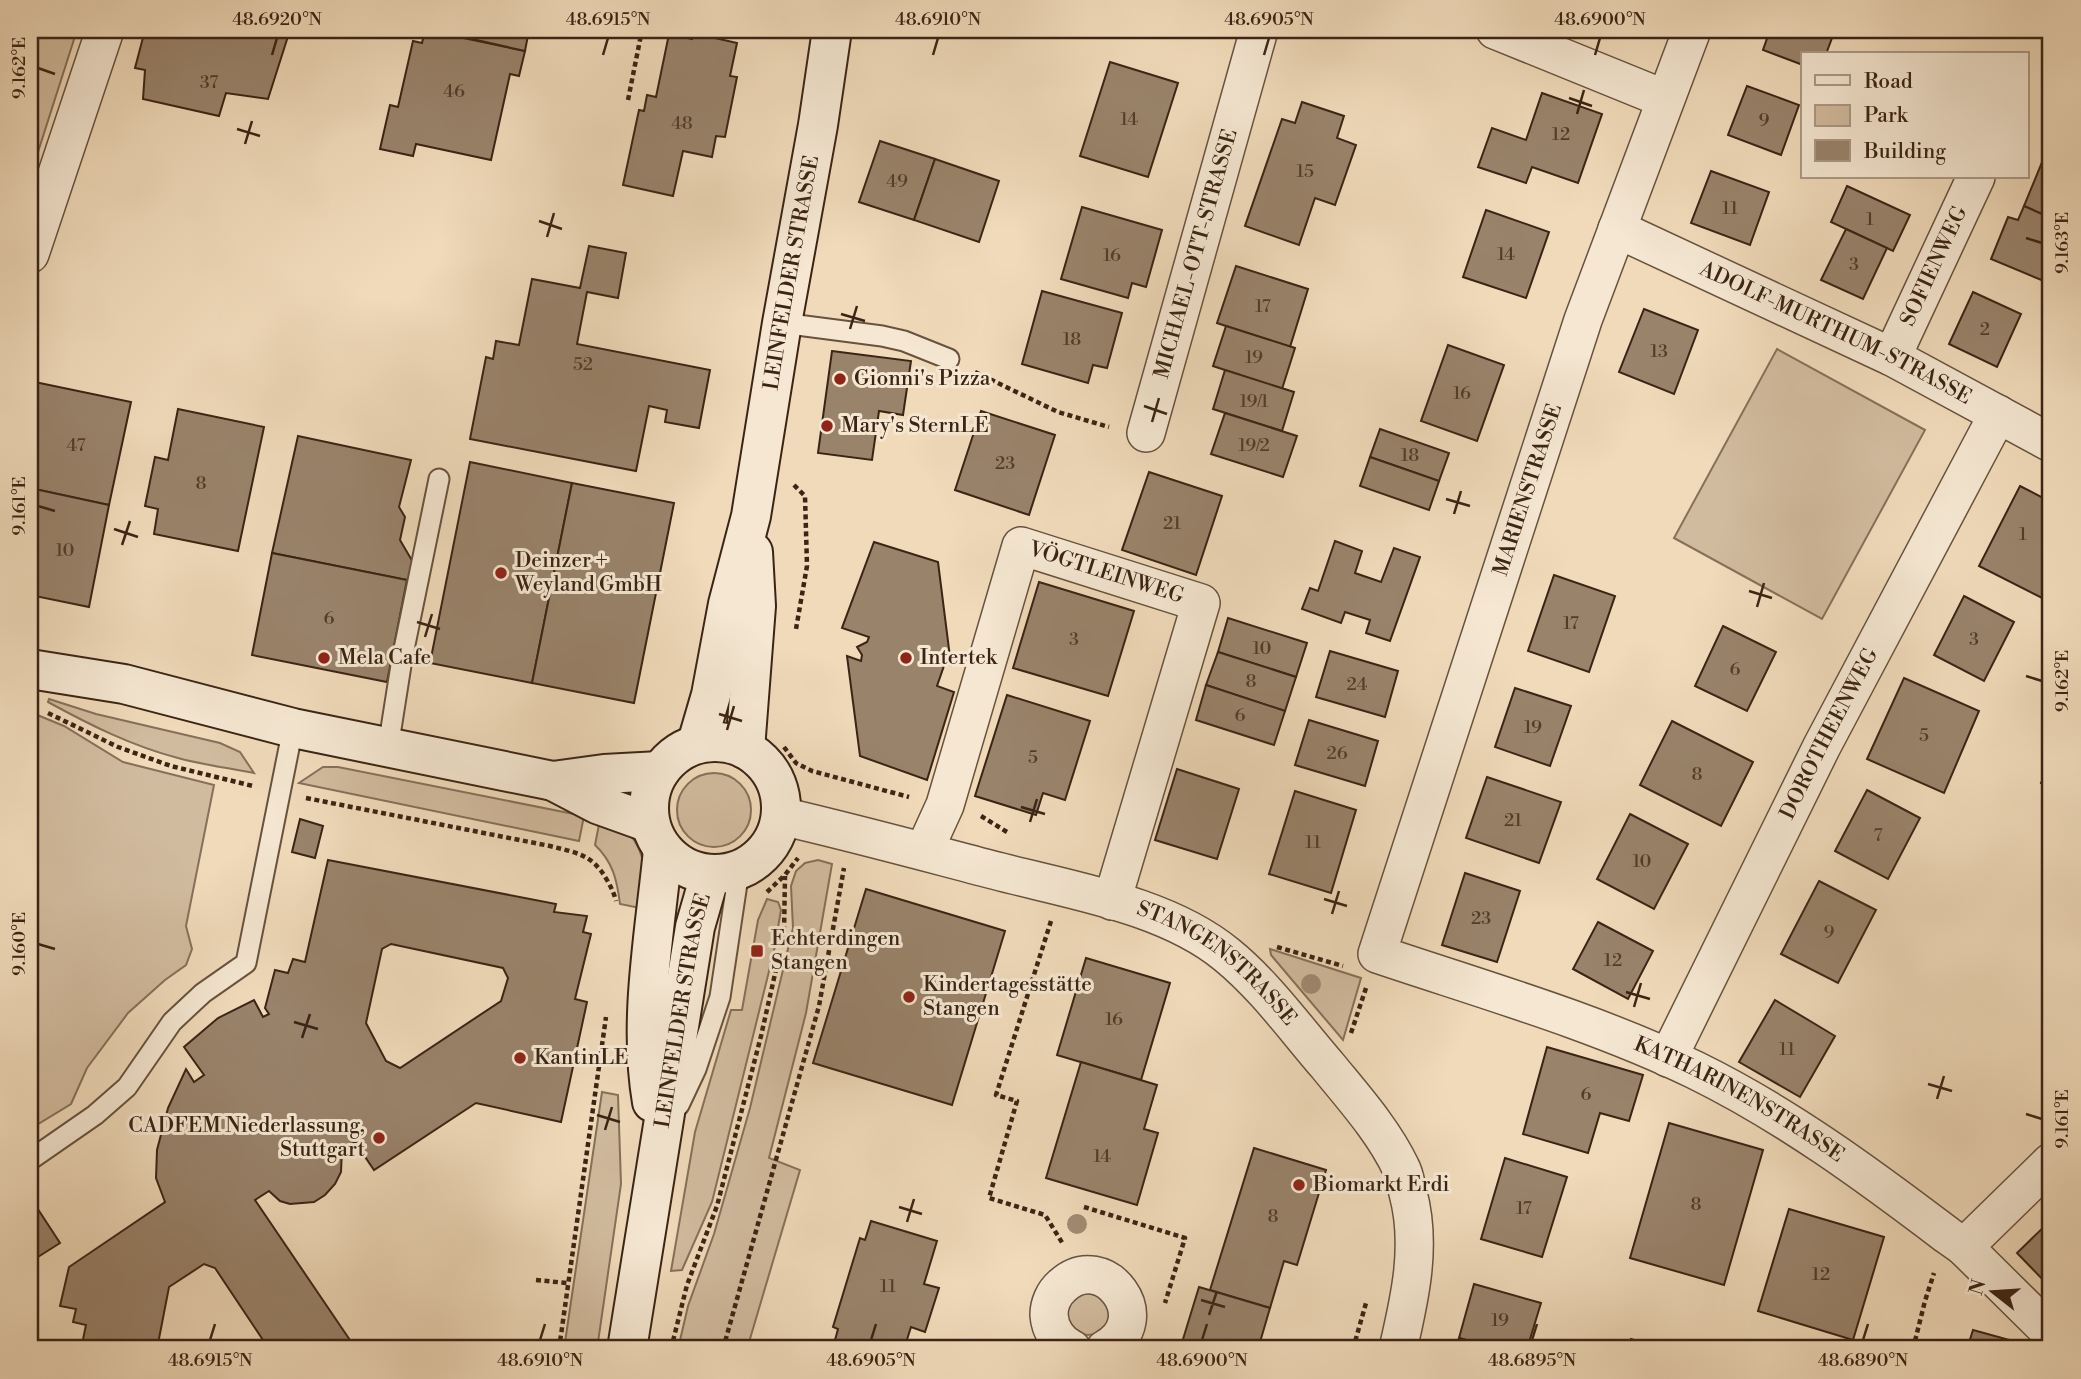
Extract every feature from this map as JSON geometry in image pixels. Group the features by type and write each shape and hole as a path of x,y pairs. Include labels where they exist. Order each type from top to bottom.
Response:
{"main road":[{"name":"LEINFELDER STRASSE","path":"697,744 711,695 728,604 751,516 832,30"},
{"name":"LEINFELDER STRASSE","path":"745,748 756,606 751,516"},
{"path":"30,670 114,701 194,718 293,728 553,781 656,836"},
{"path":"553,781 604,774 660,771 676,754 697,744 722,742 745,748 774,776 780,795 781,816 774,838 760,858 725,873"},
{"name":"LEINFELDER STRASSE","path":"659,1147 647,1071 656,836 649,796 660,771"},
{"name":"LEINFELDER STRASSE","path":"627,1349 695,927 725,873 684,867 656,836"}],"street":[{"path":"30,254 105,30"},
{"name":"MICHAEL-OTT-STRASSE","path":"1146,433 1259,30"},
{"path":"1495,30 1665,99"},
{"name":"MARIENSTRASSE","path":"1373,965 1583,320 1692,30"},
{"name":"SOFIENWEG","path":"1892,357 1976,178"},
{"name":"ADOLF-MURTHUM-STRASSE","path":"1617,229 1892,357 2051,443"},
{"name":"DOROTHEENWEG","path":"1668,1058 1822,746 1998,414"},
{"name":"VÖGTLEINWEG","path":"924,851 945,805 1021,546 1201,603 1112,901"},
{"name":"STANGENSTRASSE","path":"781,816 1112,901 1160,917 1227,955 1273,1003 1341,1082 1381,1134 1402,1169 1414,1214 1414,1268 1398,1349"},
{"name":"KATHARINENSTRASSE","path":"1373,965 1591,1026 1668,1058 1730,1089 1805,1135 1955,1241 2051,1333"},
{"path":"1955,1241 2051,1162"},
{"path":"1056,1345 1049,1314 1052,1301 1067,1281 1091,1275 1104,1278 1115,1285 1127,1307 1114,1341"}],"lane":[{"path":"782,323 893,338 949,359"},
{"path":"388,748 402,659 439,479"},
{"path":"30,1160 95,1115 127,1087 172,1021 203,993 246,963 293,728"}],"path":[{"path":"628,100 642,30"},
{"path":"949,359 1058,412 1086,422 1146,433"},
{"path":"760,452 805,496 807,566 793,642"},
{"path":"42,711 118,747 171,766 279,793 585,855 599,867 615,894 616,906"},
{"path":"783,743 796,763 811,771 981,816 1009,834"},
{"path":"723,1349 819,1006 846,857"},
{"path":"671,1349 687,1285 716,1206 761,1036 785,933 785,875"},
{"path":"1052,920 996,1095 1017,1101 989,1198 1045,1215 1079,1276"},
{"path":"1227,955 1251,946 1270,945 1373,965 1349,1040 1341,1082"},
{"path":"559,1349 608,1004"},
{"path":"1084,1207 1185,1238 1158,1325 1114,1341"},
{"path":"1913,1349 1925,1301 1955,1241"},
{"path":"537,1280 567,1283"}],"green space":[{"path":"30,30 77,30 30,177"},
{"path":"1777,349 1925,430 1822,619 1674,538"},
{"path":"49,699 96,714 220,743 240,752 254,773 187,760 144,747 80,719 48,702"},
{"path":"30,712 64,726 123,762 214,785 186,926 192,949 186,965 128,1013 87,1068 71,1104 30,1129"},
{"path":"323,767 338,767 584,816 579,841 299,783"},
{"path":"714,773 735,779 745,789 751,810 745,831 735,841 714,847 693,841 683,831 677,810 683,789 693,779"},
{"path":"600,819 621,827 630,835 641,853 646,875 645,909 620,904 613,872 595,845"},
{"path":"818,860 832,864 806,1013 769,1158 800,1170 747,1349 678,1349 688,1306 714,1234 750,1108 793,928 791,886 796,871 805,863"},
{"path":"767,899 778,902 781,910 774,951 712,1202 682,1270 671,1271 695,1132 731,1010 742,1010 758,920"},
{"path":"1270,949 1361,978 1343,1040 1271,955"},
{"path":"602,1092 618,1095 621,1184 597,1349 564,1349"},
{"path":"1084,1288 1110,1303 1108,1326 1097,1333 1087,1335 1067,1325 1066,1302"}],"building":[{"path":"145,30 290,30 268,99 226,93 219,116 143,99 145,70 135,68"},
{"path":"425,30 525,51 519,76 510,74 491,160 416,144 413,156 380,149 390,105 398,107 413,41 422,43"},
{"path":"432,30 529,30 525,51"},
{"path":"1770,30 1835,30 1827,52 1801,52 1801,64 1763,50"},
{"path":"693,33 737,43 730,76 737,77 725,137 716,136 712,157 683,151 673,196 623,185 639,110 644,111 647,95 656,97 669,34 692,39"},
{"path":"1110,62 1178,83 1148,177 1080,156"},
{"path":"1747,86 1799,105 1781,155 1728,135"},
{"path":"1542,93 1602,114 1578,183 1532,167 1526,183 1478,167 1492,128 1526,140"},
{"path":"1302,102 1344,116 1337,138 1356,145 1335,205 1315,198 1299,245 1245,226 1282,119 1295,123"},
{"path":"880,141 935,159 914,220 859,202"},
{"path":"2047,150 2051,151 2051,218 2024,206"},
{"path":"935,159 999,181 979,242 914,220"},
{"path":"1711,171 1769,192 1750,245 1691,223"},
{"path":"1847,186 1910,215 1893,251 1831,222"},
{"path":"2024,206 2051,218 2051,284 1991,259 2008,217 2018,220"},
{"path":"1082,207 1162,230 1146,287 1132,283 1128,298 1061,279"},
{"path":"1486,210 1549,232 1526,298 1463,277"},
{"path":"1846,229 1887,248 1863,299 1821,280"},
{"path":"589,246 626,253 618,298 587,292 577,344 710,370 699,428 665,422 667,410 649,406 636,471 470,439 486,357 493,359 496,341 519,345 532,279 580,288"},
{"path":"1236,266 1308,289 1290,347 1217,323"},
{"path":"1042,291 1122,313 1107,368 1093,365 1088,383 1022,364"},
{"path":"1973,292 2021,314 1997,367 1949,344"},
{"path":"1644,309 1698,330 1674,394 1619,372"},
{"path":"1226,326 1295,348 1282,389 1213,366"},
{"path":"1448,345 1504,365 1477,441 1421,421"},
{"path":"832,351 911,361 903,415 879,411 872,460 818,453"},
{"path":"1225,370 1294,392 1282,431 1213,409"},
{"path":"30,381 131,402 109,505 30,488"},
{"path":"178,409 264,427 238,551 154,534 158,509 145,506 155,457 168,460"},
{"path":"981,411 1055,435 1029,515 955,490"},
{"path":"1225,413 1297,436 1283,477 1211,454"},
{"path":"1380,429 1449,453 1439,481 1370,457"},
{"path":"298,436 411,460 399,507 405,517 400,540 417,569 407,580 272,553"},
{"path":"1370,457 1439,481 1429,510 1360,486"},
{"name":"Deinzer + Weyland GmbH","path":"470,462 572,483 532,683 430,663"},
{"path":"1149,472 1222,496 1196,575 1122,550"},
{"path":"572,483 674,503 634,703 532,683"},
{"path":"2020,486 2051,502 2051,580 2042,598 1979,566"},
{"path":"30,488 109,505 89,607 30,595"},
{"path":"1335,541 1362,551 1355,573 1381,582 1394,548 1420,557 1390,641 1366,633 1370,620 1345,612 1341,623 1302,609 1310,588 1318,591"},
{"name":"Intertek","path":"874,542 938,562 951,665 945,663 937,686 954,692 927,780 860,756 847,656 861,661 862,655 857,647 867,642 869,637 842,628"},
{"path":"272,553 407,580 387,682 252,655"},
{"path":"1554,575 1615,596 1589,672 1528,651"},
{"path":"1039,582 1134,611 1108,696 1013,668"},
{"path":"1964,596 2014,622 1984,681 1934,655"},
{"path":"1228,618 1307,643 1296,677 1218,652"},
{"path":"1723,626 1776,652 1747,711 1695,686"},
{"path":"1330,651 1398,671 1385,717 1316,697"},
{"path":"1218,652 1296,677 1285,711 1206,685"},
{"path":"1904,678 1979,711 1944,793 1867,759"},
{"path":"1206,685 1285,711 1274,745 1196,720"},
{"path":"1515,688 1571,706 1550,766 1495,747"},
{"path":"1007,695 1090,721 1065,800 1043,793 1036,815 975,796"},
{"path":"1309,720 1378,741 1365,786 1295,765"},
{"path":"1672,721 1753,762 1721,826 1640,785"},
{"path":"2051,762 2051,788 2041,783"},
{"path":"1177,769 1239,789 1217,859 1155,840"},
{"path":"1487,777 1561,802 1539,863 1466,838"},
{"path":"1867,790 1920,818 1888,879 1835,851"},
{"path":"1295,791 1356,810 1331,893 1269,874"},
{"path":"1630,814 1688,844 1654,909 1597,879"},
{"path":"300,819 323,826 315,858 292,852"},
{"path":"328,860 556,904 554,912 587,916 583,932 591,934 575,999 587,1002 561,1122 476,1103 374,1170 355,1142 342,1149 341,1172 335,1184 314,1202 290,1204 280,1201 269,1191 255,1200 356,1349 269,1349 215,1268 204,1264 169,1287 157,1349 81,1349 86,1325 73,1322 76,1309 60,1306 69,1267 165,1202 156,1178 157,1150 168,1108 186,1069 194,1082 204,1075 184,1047 218,1018 254,1000 263,1017 269,1014 265,1008 275,970 288,973 293,959 305,962","holes":["391,944 503,968 508,978 501,1001 400,1068 386,1061 366,1023 382,949"]},
{"path":"1465,873 1520,891 1497,962 1442,945"},
{"path":"1819,881 1876,910 1838,983 1781,954"},
{"name":"Kindertagesstätte Stangen","path":"866,889 1005,931 952,1105 813,1063"},
{"path":"1598,922 1653,951 1628,999 1573,969"},
{"path":"1086,958 1170,983 1141,1080 1057,1055"},
{"path":"1775,1000 1835,1036 1800,1097 1739,1062"},
{"path":"1547,1047 1643,1075 1629,1121 1600,1113 1588,1153 1523,1134"},
{"path":"1081,1062 1157,1085 1144,1129 1158,1133 1137,1205 1046,1178"},
{"path":"1669,1123 1763,1150 1724,1285 1630,1258"},
{"path":"1254,1148 1326,1170 1297,1265 1284,1261 1270,1308 1210,1290"},
{"path":"1505,1158 1567,1177 1542,1257 1481,1239"},
{"path":"30,1197 60,1243 30,1262"},
{"path":"1789,1209 1884,1237 1853,1340 1758,1311"},
{"path":"2051,1220 2051,1288 2017,1253"},
{"path":"871,1221 937,1241 924,1284 939,1288 925,1332 911,1327 904,1349 865,1349 835,1340 838,1329 833,1327 860,1238 865,1240"},
{"path":"1474,1284 1541,1303 1527,1349 1499,1349 1459,1338"},
{"path":"1199,1287 1270,1308 1258,1349 1180,1349"},
{"path":"1973,1330 2042,1349 1967,1349"},
{"path":"1459,1338 1499,1349 1456,1349"},
{"path":"1631,1339 1664,1349 1628,1349"},
{"path":"835,1340 865,1349 832,1349"}],"place":[{"name":"Gionni's Pizza","path":"840,379"},
{"name":"Mary's SternLE","path":"827,426"},
{"name":"Deinzer + Weyland GmbH","path":"501,573"},
{"name":"Mela Cafe","path":"324,658"},
{"name":"Intertek","path":"906,658"},
{"name":"Echterdingen Stangen","path":"757,951"},
{"name":"Kindertagesstätte Stangen","path":"909,997"},
{"name":"KantinLE","path":"520,1058"},
{"name":"CADFEM Niederlassung, Stuttgart","path":"379,1138"},
{"name":"Biomarkt Erdi","path":"1299,1185"}]}
